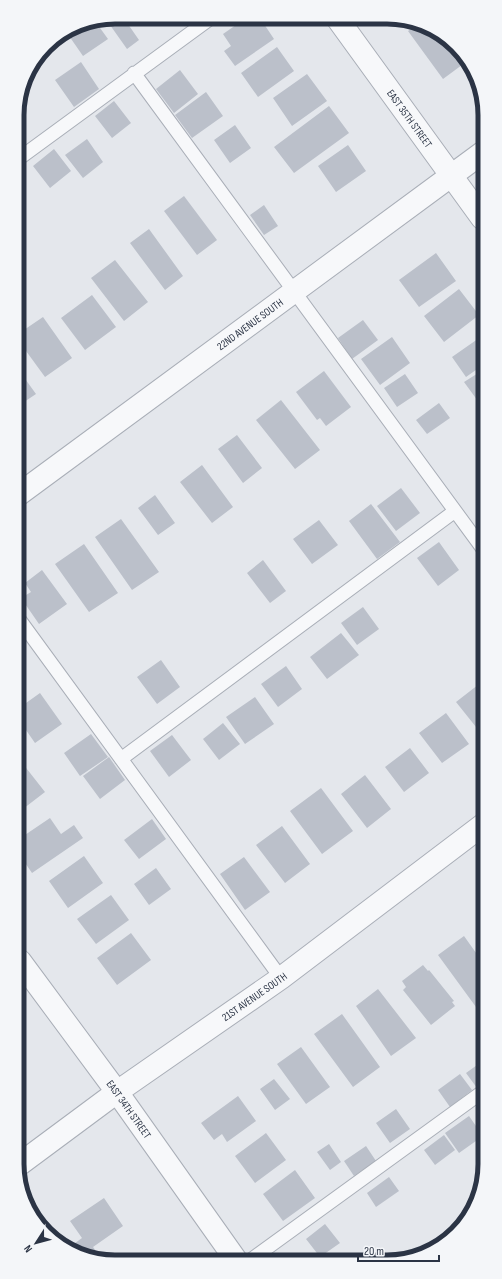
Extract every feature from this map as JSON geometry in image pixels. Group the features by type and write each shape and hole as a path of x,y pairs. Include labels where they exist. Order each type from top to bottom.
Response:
{"street":[{"name":"EAST 35TH STREET","path":"342,24 478,212"},
{"name":"22ND AVENUE SOUTH","path":"24,491 478,156"},
{"name":"21ST AVENUE SOUTH","path":"24,1161 117,1092 281,978 478,829"},
{"name":"EAST 34TH STREET","path":"24,966 117,1092 232,1255"}],"lane":[{"path":"24,155 134,72 202,24"},
{"path":"134,72 478,542"},
{"path":"121,759 455,511"},
{"path":"24,626 281,978"},
{"path":"258,1255 478,1095"}],"building":[{"path":"128,24 139,40 127,49 110,25"},
{"path":"237,24 264,24 274,39 235,66 224,51 231,46 223,34"},
{"path":"98,26 108,39 83,56 69,36"},
{"path":"412,28 438,39 463,65 443,79 408,31"},
{"path":"277,47 294,71 258,97 241,73"},
{"path":"81,62 99,89 74,107 55,80"},
{"path":"180,70 198,94 174,113 156,89"},
{"path":"307,74 327,101 292,126 273,98"},
{"path":"206,92 223,116 192,138 175,115"},
{"path":"114,101 131,123 112,138 95,116"},
{"path":"329,106 349,133 294,173 274,147"},
{"path":"235,125 251,148 230,163 214,140"},
{"path":"87,139 103,162 83,178 65,155"},
{"path":"348,145 366,171 336,192 318,166"},
{"path":"54,149 71,171 50,188 33,166"},
{"path":"184,196 217,240 197,255 164,211"},
{"path":"264,205 278,226 264,235 250,215"},
{"path":"149,229 183,276 165,290 130,243"},
{"path":"436,253 456,281 419,307 399,280"},
{"path":"115,260 148,302 124,321 91,278"},
{"path":"459,289 478,314 478,316 444,342 424,316"},
{"path":"92,295 116,327 85,350 61,318"},
{"path":"43,317 72,358 45,377 24,348 24,330"},
{"path":"363,320 378,340 352,359 338,338"},
{"path":"392,337 410,363 380,385 361,359"},
{"path":"478,339 478,369 466,377 452,357"},
{"path":"324,371 351,407 326,426 320,418 317,420 296,392"},
{"path":"478,373 478,401 464,382"},
{"path":"405,374 418,393 397,407 384,388"},
{"path":"24,377 36,394 24,402"},
{"path":"281,400 320,450 295,469 256,420"},
{"path":"439,403 450,418 427,434 416,420"},
{"path":"237,435 262,468 243,483 218,449"},
{"path":"202,465 233,507 212,523 180,482"},
{"path":"401,488 420,513 396,531 377,506"},
{"path":"155,495 175,523 158,535 138,508"},
{"path":"371,504 400,542 377,559 349,521"},
{"path":"121,519 159,572 132,590 95,537"},
{"path":"319,520 338,545 312,564 293,539"},
{"path":"439,542 459,570 438,586 417,558"},
{"path":"84,544 118,593 89,612 55,564"},
{"path":"263,560 286,591 270,603 247,573"},
{"path":"42,570 67,604 39,624 24,602 24,596 31,592 25,583"},
{"path":"363,607 379,629 357,645 341,623"},
{"path":"341,633 359,655 327,679 310,657"},
{"path":"161,660 180,687 157,704 137,677"},
{"path":"286,666 302,689 278,707 261,684"},
{"path":"478,685 478,730 456,702"},
{"path":"40,693 62,724 35,743 24,727 24,704"},
{"path":"255,697 274,724 245,744 226,717"},
{"path":"446,713 469,744 442,763 419,733"},
{"path":"223,723 240,744 219,760 203,739"},
{"path":"91,734 108,757 80,776 64,753"},
{"path":"172,735 191,760 169,777 150,751"},
{"path":"410,748 429,773 404,792 385,767"},
{"path":"109,757 125,780 100,799 83,776"},
{"path":"24,765 45,792 24,808"},
{"path":"365,775 391,809 367,828 341,794"},
{"path":"321,788 353,831 322,854 290,811"},
{"path":"50,818 61,834 74,825 83,838 32,873 24,861 24,836"},
{"path":"152,819 166,839 139,859 124,840"},
{"path":"282,826 310,864 285,883 256,845"},
{"path":"84,856 103,883 68,908 49,881"},
{"path":"244,857 270,892 245,910 220,874"},
{"path":"156,868 171,889 149,905 134,884"},
{"path":"111,895 129,920 96,944 77,919"},
{"path":"131,933 151,960 117,985 97,958"},
{"path":"464,936 478,956 478,1010 438,955"},
{"path":"423,965 428,971 429,970 454,1001 452,1002 455,1006 431,1025 403,990 406,987 402,981"},
{"path":"378,989 416,1038 391,1056 356,1006"},
{"path":"342,1014 380,1067 353,1087 314,1034"},
{"path":"301,1047 330,1087 306,1104 277,1064"},
{"path":"478,1064 478,1087 477,1088 466,1073"},
{"path":"460,1074 472,1090 450,1107 438,1090"},
{"path":"274,1079 290,1099 275,1110 260,1089"},
{"path":"238,1096 256,1121 227,1142 222,1134 214,1140 201,1123"},
{"path":"396,1109 410,1129 390,1143 376,1123"},
{"path":"469,1116 478,1129 478,1140 459,1153 445,1133"},
{"path":"266,1133 286,1160 255,1183 235,1156"},
{"path":"444,1135 455,1150 435,1165 424,1150"},
{"path":"329,1144 341,1162 330,1170 317,1152"},
{"path":"366,1146 376,1161 354,1176 344,1161"},
{"path":"295,1170 315,1198 283,1221 263,1194"},
{"path":"389,1177 399,1191 376,1207 367,1193"},
{"path":"104,1198 123,1226 93,1247 97,1253 73,1245 82,1238 70,1221"},
{"path":"325,1224 340,1243 323,1255 318,1255 306,1239"}]}
